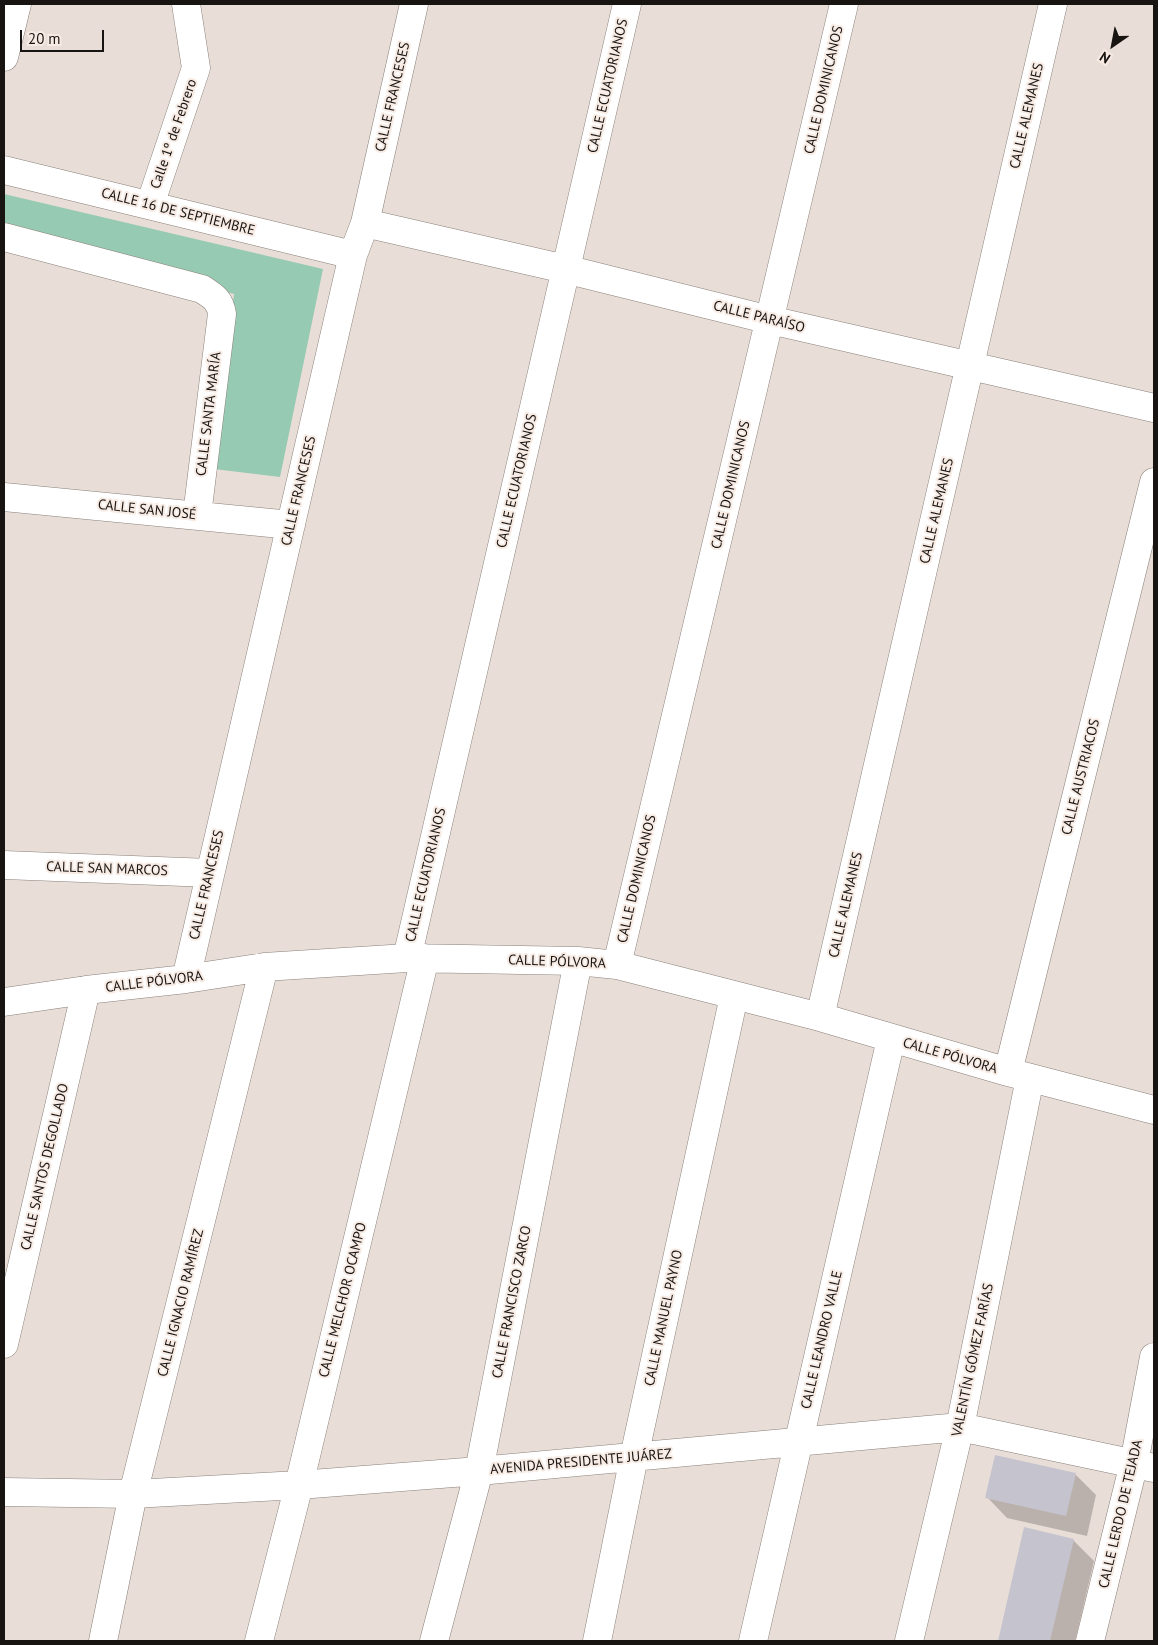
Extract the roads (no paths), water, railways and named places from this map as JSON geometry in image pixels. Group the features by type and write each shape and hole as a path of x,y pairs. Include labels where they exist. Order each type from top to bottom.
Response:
{"street":[{"path":"4,56 17,4"},
{"name":"Calle 1º de Febrero","path":"150,205 196,68 186,4"},
{"name":"CALLE FRANCESES","path":"186,979 353,254 365,223 414,4"},
{"name":"CALLE ECUATORIANOS","path":"416,958 565,269 628,4"},
{"name":"CALLE DOMINICANOS","path":"617,965 844,4"},
{"name":"CALLE ALEMANES","path":"820,1018 1053,4"},
{"name":"CALLE 16 DE SEPTIEMBRE","path":"4,170 353,254"},
{"name":"CALLE PARAÍSO","path":"365,223 565,269 770,320 1154,408"},
{"name":"CALLE SANTA MARÍA","path":"4,237 202,289 220,304 222,314 197,515"},
{"name":"CALLE AUSTRIACOS","path":"1019,1075 1154,482"},
{"name":"CALLE SAN JOSÉ","path":"4,497 291,525"},
{"name":"CALLE SAN MARCOS","path":"4,865 210,873"},
{"name":"CALLE PÓLVORA","path":"4,1002 86,990 186,979 264,966 416,958 578,961 617,965 820,1018 1019,1075 1154,1110"},
{"name":"CALLE MELCHOR OCAMPO","path":"259,1641 298,1485 416,958"},
{"name":"CALLE FRANCISCO ZARCO","path":"434,1641 479,1471 578,961"},
{"name":"CALLE IGNACIO RAMÍREZ","path":"103,1641 133,1494 264,966"},
{"name":"CALLE SANTOS DEGOLLADO","path":"4,1344 86,990"},
{"name":"CALLE MANUEL PAYNO","path":"596,1641 734,996"},
{"name":"CALLE LEANDRO VALLE","path":"754,1641 891,1039"},
{"name":"VALENTÍN GÓMEZ FARÍAS","path":"909,1641 960,1427 1019,1075"},
{"name":"CALLE LERDO DE TEJADA","path":"1090,1641 1144,1466 1154,1357"},
{"name":"AVENIDA PRESIDENTE JUÁREZ","path":"4,1492 133,1494 298,1485 479,1471 960,1427 1144,1466"}]}
